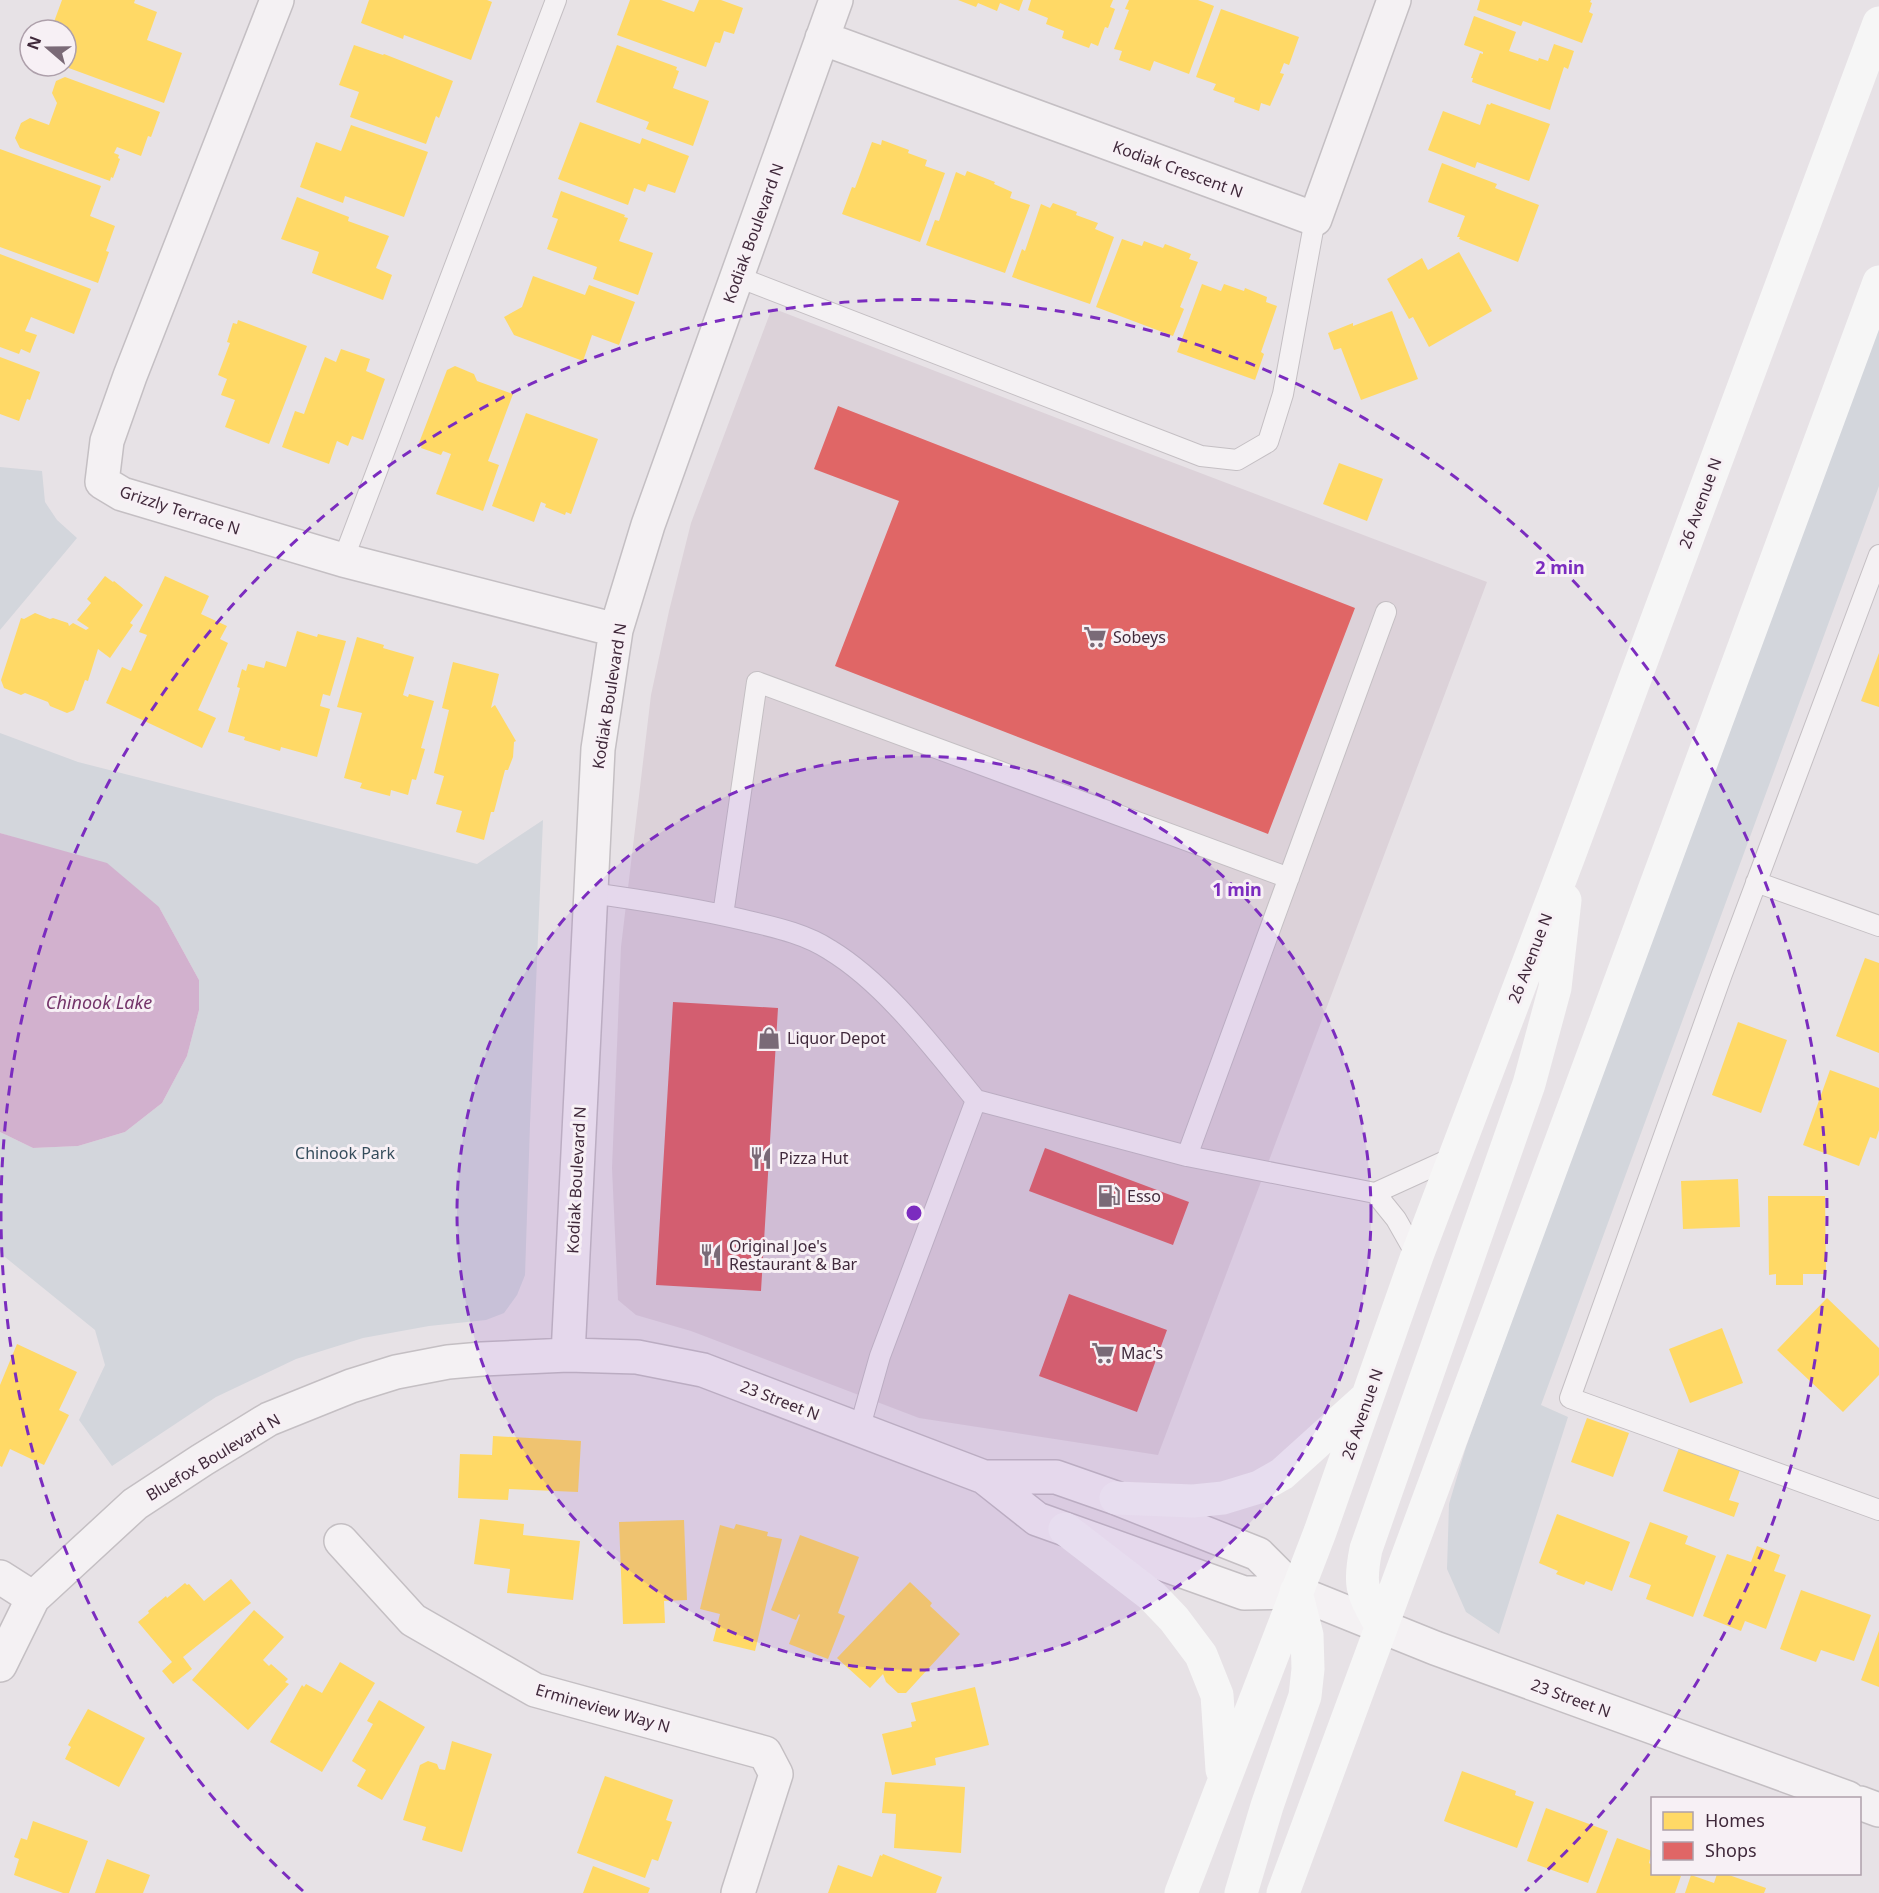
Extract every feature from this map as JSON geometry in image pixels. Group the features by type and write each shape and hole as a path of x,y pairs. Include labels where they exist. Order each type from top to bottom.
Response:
{"main road":[{"name":"26 Avenue N","path":"1181,1893 1222,1781 1320,1532 1454,1156 1569,856 1879,22"},
{"path":"1283,1893 1879,282"},
{"path":"1381,1626 1363,1593 1361,1575 1366,1549 1529,1084 1556,988 1569,856"},
{"path":"1116,1498 1193,1501 1223,1498 1259,1488 1282,1474 1368,1397"},
{"path":"1065,1529 1152,1596 1174,1619 1201,1655 1217,1695 1222,1781"},
{"path":"1241,1893 1305,1696 1308,1669 1307,1635 1296,1592"}],"street":[{"name":"Grizzly Terrace N","path":"277,0 130,376 107,441 102,482 122,494 343,560 616,630"},
{"name":"Kodiak Boulevard N","path":"568,1355 598,749 616,630 648,525 836,0"},
{"path":"1315,219 1394,0"},
{"name":"Kodiak Crescent N","path":"822,38 1315,219"},
{"name":"23 Street N","path":"568,1355 637,1357 703,1371 984,1477 1037,1519 1244,1593 1296,1592"},
{"name":"Bluefox Boulevard N","path":"0,1665 33,1598 135,1504 269,1419 351,1386 396,1372 448,1362 568,1355"},
{"name":"23 Street N","path":"984,1477 1056,1478 1116,1498 1257,1554 1296,1592 1435,1648 1845,1797"},
{"name":"Ermineview Way N","path":"341,1541 413,1620 535,1690 765,1753 776,1774 738,1893"},
{"path":"0,1577 33,1598"},
{"path":"1861,1803 1879,1810"}],"lane":[{"path":"343,560 555,0"},
{"path":"738,277 1201,456 1237,460 1268,442 1283,394 1315,219"},
{"path":"1879,555 1756,882 1570,1398 1879,1510"},
{"path":"1187,1156 1386,612"},
{"path":"723,915 757,682 1289,878"},
{"path":"1756,882 1879,926"},
{"path":"591,893 685,906 774,927 802,936 829,949 866,977 901,1012 976,1100 1187,1156 1375,1193 1454,1156"},
{"path":"859,1430 880,1356 976,1100"},
{"path":"1375,1193 1396,1218 1417,1257"}],"shaded area":[{"path":"772,308 1487,582 1158,1455 919,1418 691,1331 636,1315 618,1300 612,1168 621,947 651,695 691,523"}],"green space":[{"path":"1879,302 1879,486 1541,1405 1568,1417 1499,1634 1466,1612 1447,1569 1449,1504 1466,1447"},
{"path":"0,467 42,471 45,502 57,520 77,538 0,630"},
{"name":"Chinook Park","path":"0,733 78,762 477,864 543,820 525,1275 517,1295 504,1313 486,1320 429,1326 363,1338 296,1359 216,1397 112,1466 79,1420 105,1365 95,1330 0,1253 0,1132 33,1148 78,1146 125,1132 162,1103 187,1056 199,1010 199,980 159,907 13,837 0,833"}],"water":[{"name":"Chinook Lake","path":"0,833 107,863 159,907 199,980 199,1010 187,1056 162,1103 125,1132 78,1146 33,1148 0,1132"}],"building: Homes":[{"path":"62,0 135,0 134,3 157,12 147,40 182,53 164,103 78,71 78,18 55,18"},
{"path":"369,0 487,0 492,2 471,60 404,35 403,39 361,23"},
{"path":"630,0 661,0 694,12 699,0 721,0 743,8 734,34 724,31 720,43 715,42 706,67 617,35"},
{"path":"958,0 1023,0 1019,11 1000,3 997,11 978,3 976,7"},
{"path":"1031,0 1113,0 1110,7 1115,9 1098,46 1091,43 1089,48 1062,38 1064,31 1046,24 1048,18 1028,10"},
{"path":"1129,0 1198,0 1214,6 1189,74 1154,61 1150,71 1119,60 1122,51 1114,49 1129,10 1125,9"},
{"path":"1480,0 1591,0 1589,12 1593,14 1582,43 1523,21 1521,26 1477,10"},
{"path":"1221,9 1299,37 1289,65 1284,63 1280,73 1284,74 1270,106 1261,103 1259,111 1234,102 1235,98 1213,90 1216,84 1196,77"},
{"path":"1474,16 1516,32 1509,51 1538,61 1539,58 1548,61 1554,44 1574,51 1568,69 1564,67 1550,110 1472,82 1473,78 1471,78 1480,53 1483,54 1483,52 1464,45"},
{"path":"354,45 453,81 439,118 436,116 426,144 350,117 359,92 339,85"},
{"path":"617,45 677,67 676,70 679,71 673,88 709,101 693,146 646,129 649,122 596,102"},
{"path":"68,78 160,112 141,156 117,147 114,153 119,155 120,159 110,181 20,148 15,138 21,123 30,118 49,125 57,103 52,93 56,81"},
{"path":"1491,103 1550,124 1529,181 1477,162 1475,168 1428,150 1443,111 1480,125 1487,104"},
{"path":"580,122 640,144 642,138 689,156 675,193 648,184 645,192 634,188 628,205 558,179"},
{"path":"351,125 428,152 404,217 345,196 343,203 300,187 316,142 341,151"},
{"path":"882,140 909,150 908,153 927,160 925,166 945,173 920,242 842,214 852,187 855,188 872,142 881,145"},
{"path":"0,149 101,186 90,216 115,226 98,283 0,247"},
{"path":"1442,163 1497,184 1495,188 1539,205 1518,262 1459,239 1460,237 1457,237 1465,216 1428,202"},
{"path":"967,171 995,182 994,184 1012,192 1010,198 1030,205 1005,273 926,245 935,220 939,221 956,172 965,176"},
{"path":"561,191 628,218 619,241 653,253 638,295 593,279 597,267 547,249 558,219 552,217"},
{"path":"297,197 349,217 348,221 389,236 376,268 392,275 383,300 312,273 319,252 281,239"},
{"path":"1053,203 1098,223 1095,229 1114,237 1090,304 1012,277 1022,249 1025,251 1041,204 1050,208"},
{"path":"1122,239 1142,246 1144,241 1163,248 1165,244 1191,254 1189,259 1198,262 1180,307 1184,309 1173,336 1096,307"},
{"path":"1459,252 1492,311 1429,347 1413,317 1409,319 1387,279 1422,258 1428,270"},
{"path":"0,254 91,289 74,334 31,317 25,331 37,335 30,353 21,349 19,354 0,347"},
{"path":"533,276 585,295 589,285 635,302 619,345 592,335 583,361 514,335 504,317 522,307"},
{"path":"1202,284 1221,291 1224,284 1244,291 1245,288 1267,297 1266,302 1277,306 1261,352 1264,354 1255,380 1177,352"},
{"path":"1392,311 1418,379 1361,400 1341,348 1334,350 1328,333"},
{"path":"238,320 307,346 269,444 225,427 235,400 221,395 227,379 218,375 230,343 227,342 233,323 237,324"},
{"path":"341,349 370,359 366,371 385,379 363,440 352,436 348,446 337,441 329,464 282,447 295,411 304,414 325,357 336,362"},
{"path":"0,357 40,372 30,400 27,399 19,421 0,414"},
{"path":"455,366 474,374 477,381 513,394 488,461 499,465 483,511 436,494 451,454 443,451 441,455 421,448 422,444 419,443 447,370"},
{"path":"526,413 598,439 571,514 566,512 565,515 545,507 546,504 541,502 534,522 492,506"},
{"path":"1339,463 1383,479 1367,521 1323,504"},
{"path":"105,576 143,605 130,623 133,625 110,658 98,649 88,681 85,680 74,710 67,713 50,706 48,702 4,688 1,680 21,618 24,619 35,613 68,623 69,626 73,623 86,630 89,628 77,620 91,603 87,599"},
{"path":"165,576 209,596 201,614 227,626 220,639 228,643 198,710 216,718 202,748 106,703 122,667 131,671 147,635 139,632"},
{"path":"297,631 317,637 318,634 346,641 330,696 323,694 320,706 330,709 317,757 281,747 280,751 244,740 245,737 228,732 240,688 237,687 242,669 246,671 248,664 264,668 266,661 286,667"},
{"path":"357,637 414,657 403,695 408,697 409,694 434,701 421,748 425,749 416,780 412,779 408,795 391,790 390,796 360,788 362,783 344,778 362,713 337,707"},
{"path":"1879,653 1879,707 1861,701"},
{"path":"453,662 499,674 491,708 495,705 516,741 513,757 508,770 505,770 484,840 456,832 462,811 436,804 444,776 434,773 449,710 442,708"},
{"path":"1865,958 1879,963 1879,1053 1836,1036"},
{"path":"1738,1022 1787,1040 1761,1113 1712,1095"},
{"path":"1830,1070 1879,1088 1879,1130 1876,1139 1870,1137 1859,1166 1803,1145"},
{"path":"1738,1179 1740,1227 1683,1229 1681,1181"},
{"path":"1768,1196 1825,1196 1826,1274 1803,1274 1803,1285 1776,1285 1776,1274 1769,1275"},
{"path":"1827,1298 1879,1348 1879,1375 1843,1412 1777,1350"},
{"path":"1722,1328 1743,1383 1690,1403 1669,1349"},
{"path":"17,1344 77,1372 59,1410 69,1415 44,1465 10,1449 2,1467 0,1466 0,1385"},
{"path":"1587,1418 1629,1433 1613,1477 1571,1462"},
{"path":"493,1436 581,1441 578,1492 509,1489 508,1500 458,1498 460,1454 492,1455"},
{"path":"1679,1448 1740,1470 1729,1500 1739,1503 1734,1517 1663,1491"},
{"path":"1557,1514 1630,1542 1612,1591 1586,1581 1584,1585 1556,1574 1558,1571 1539,1563"},
{"path":"480,1519 524,1524 523,1535 580,1541 573,1600 507,1593 510,1569 474,1564"},
{"path":"684,1520 687,1600 664,1601 665,1623 623,1624 619,1522"},
{"path":"1650,1522 1688,1536 1685,1544 1716,1556 1693,1617 1646,1599 1651,1585 1629,1577"},
{"path":"736,1524 768,1532 767,1536 782,1539 755,1651 713,1641 720,1614 700,1609 720,1525 734,1529"},
{"path":"800,1535 859,1557 838,1613 845,1616 828,1659 789,1644 799,1614 796,1620 771,1610"},
{"path":"1757,1546 1780,1555 1774,1571 1786,1575 1766,1629 1745,1621 1741,1631 1703,1616 1727,1554 1751,1562"},
{"path":"231,1579 251,1603 183,1657 192,1669 173,1684 162,1671 172,1662 138,1622 166,1596 167,1598 185,1583 189,1584 204,1601"},
{"path":"910,1582 932,1603 930,1606 960,1634 906,1693 898,1693 886,1682 883,1674 870,1688 837,1658"},
{"path":"1801,1590 1871,1615 1854,1661 1821,1650 1816,1662 1780,1649"},
{"path":"254,1610 284,1637 263,1660 288,1679 285,1682 289,1684 248,1730 192,1680"},
{"path":"1879,1631 1879,1687 1861,1680"},
{"path":"340,1662 375,1683 322,1772 270,1742 302,1685 304,1687 306,1684 322,1693"},
{"path":"975,1687 989,1745 935,1758 936,1765 892,1775 882,1734 912,1727 911,1722 916,1721 911,1703"},
{"path":"379,1700 425,1727 382,1800 357,1786 366,1770 352,1761 373,1724 367,1721"},
{"path":"88,1709 145,1738 119,1787 65,1759 71,1747 68,1745"},
{"path":"452,1741 492,1754 462,1852 422,1840 426,1827 403,1820 420,1765 428,1761 437,1764 439,1769 445,1770"},
{"path":"1462,1771 1516,1791 1515,1795 1534,1802 1517,1848 1444,1821"},
{"path":"605,1776 673,1800 666,1820 672,1822 658,1861 652,1859 645,1878 577,1853"},
{"path":"885,1782 965,1787 961,1853 894,1848 896,1814 882,1813"},
{"path":"1546,1808 1608,1831 1588,1883 1527,1861"},
{"path":"33,1821 88,1841 69,1893 63,1893 14,1875 19,1859 14,1857 21,1838 27,1840"},
{"path":"1617,1838 1651,1851 1649,1863 1651,1875 1681,1876 1675,1893 1596,1893"},
{"path":"883,1854 942,1877 936,1893 828,1893 838,1865 872,1877 880,1855"},
{"path":"107,1859 150,1875 143,1893 95,1893"},
{"path":"593,1866 650,1888 648,1893 583,1893"},
{"path":"1691,1875 1714,1883 1717,1875 1729,1875 1766,1888 1764,1893 1685,1893"}],"building: Shops":[{"name":"Sobeys","path":"838,406 1355,608 1268,834 835,666 899,501 814,469"},
{"path":"673,1002 778,1008 761,1291 656,1285"},
{"name":"Esso","path":"1045,1148 1189,1202 1173,1245 1029,1191"},
{"name":"Mac's","path":"1069,1294 1167,1330 1137,1412 1039,1376"}],"place":[{"name":"Sobeys","path":"1095,637"},
{"name":"Liquor Depot","path":"769,1038"},
{"name":"Pizza Hut","path":"761,1158"},
{"name":"Esso","path":"1109,1196"},
{"name":"Original Joe's Restaurant & Bar","path":"711,1255"},
{"name":"Mac's","path":"1103,1353"}]}
